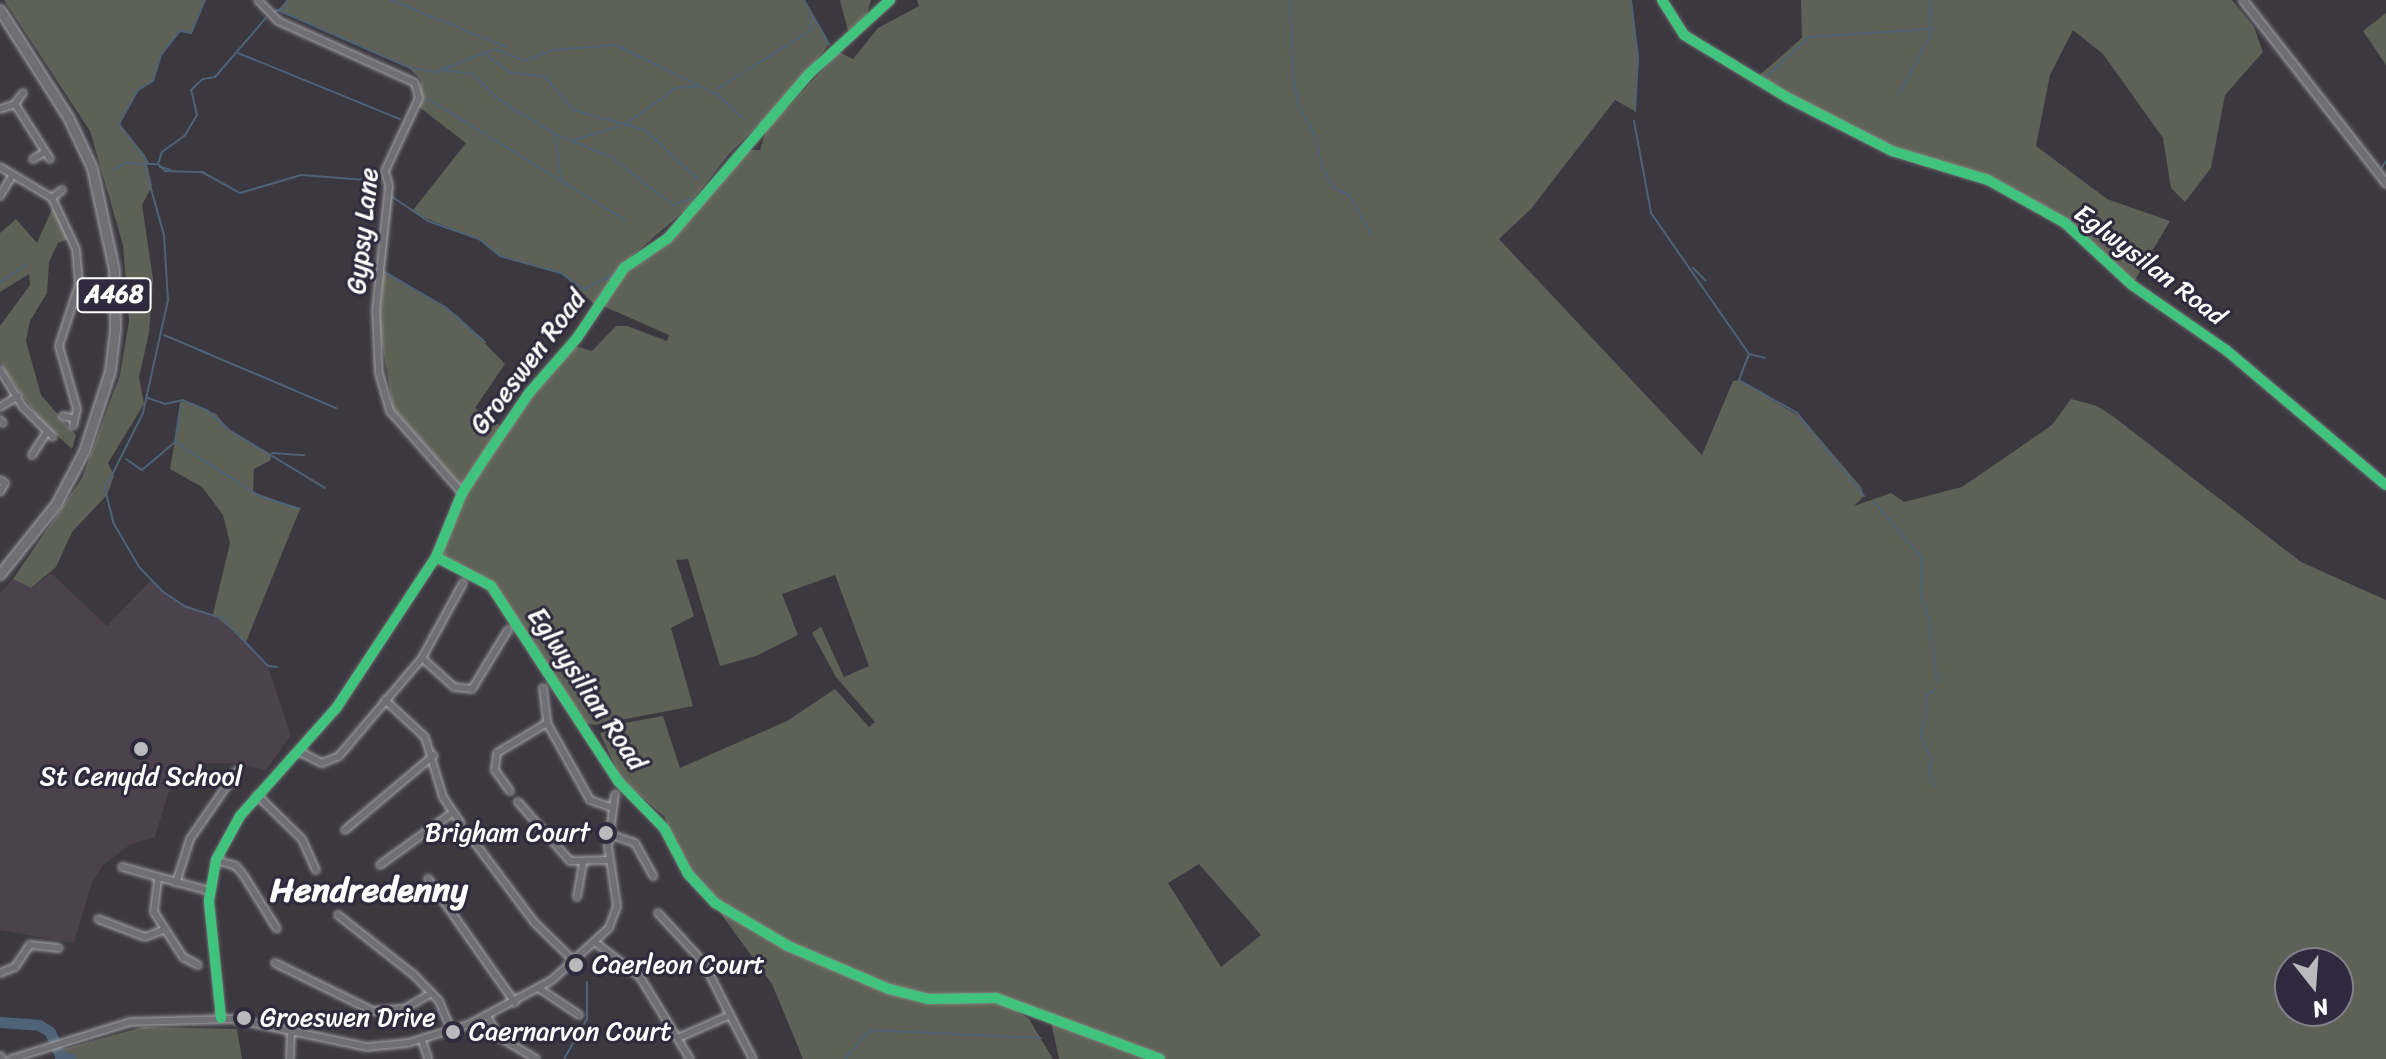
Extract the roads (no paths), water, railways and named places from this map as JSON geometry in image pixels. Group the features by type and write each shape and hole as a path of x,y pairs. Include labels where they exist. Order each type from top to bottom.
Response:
{"main road":[{"name":"A468","path":"0,10 68,117 92,168 114,270 115,329 110,371 84,451 56,504 0,574"}],"street":[{"name":"Gypsy Lane","path":"258,0 278,21 415,83 419,98 385,171 389,186 376,310 379,373 390,411 462,493"},
{"name":"Groeswen Road","path":"257,795 337,707 436,557 462,493 529,393 577,338 624,268 668,238 809,74 890,0"},
{"name":"Eglwysilan Road","path":"1662,0 1684,35 1788,98 1892,151 1988,180 2065,223 2132,285 2226,350 2386,485"},
{"path":"2243,0 2386,183"},
{"path":"0,109 15,104 23,93"},
{"path":"15,104 47,155 33,159"},
{"path":"0,167 52,198 78,261 79,285 59,346 74,423 63,416"},
{"path":"0,196 12,176"},
{"path":"52,198 62,190"},
{"path":"0,370 50,435 32,455"},
{"path":"0,407 18,396"},
{"path":"0,492 6,483"},
{"name":"Eglwysilian Road","path":"436,557 491,586 618,781 664,828 688,874 715,903 788,946 889,989 928,999 996,998 1160,1059"},
{"path":"298,751 315,762 334,760 422,658 463,583"},
{"path":"422,658 454,687 472,689 508,630"},
{"path":"543,688 547,723 590,800 613,808"},
{"path":"385,700 419,729 434,755 452,813 461,824"},
{"path":"510,791 495,770 497,753 547,723"},
{"path":"345,830 434,755"},
{"path":"176,883 196,828 237,771"},
{"path":"11,1059 66,1038 130,1022 221,1018 367,1047 422,1040 487,1016 540,989 596,943 617,906 609,834 615,794"},
{"path":"221,1018 222,989 208,922 210,891 216,860 257,795 302,839 316,870"},
{"path":"518,802 560,854 583,864 610,860"},
{"path":"380,865 452,813"},
{"path":"609,834 632,839 653,876"},
{"path":"472,839 534,922 575,962"},
{"path":"216,860 236,866 277,929"},
{"path":"577,897 583,864"},
{"path":"122,867 210,891"},
{"path":"158,879 154,912 183,957 198,965"},
{"path":"428,879 515,1003"},
{"path":"658,913 704,963 753,1059"},
{"path":"338,915 432,993 452,1031"},
{"path":"98,919 145,937 163,930"},
{"path":"596,943 636,973 680,1037 690,1059"},
{"path":"0,973 15,967 30,945 59,948"},
{"path":"275,963 373,1011 404,1009 432,993"},
{"path":"540,989 579,1015"},
{"path":"680,1037 730,1015"},
{"path":"487,1016 499,1037 536,1059"},
{"path":"290,1059 291,1032"},
{"path":"422,1040 428,1059"},
{"path":"366,1059 367,1047"}],"waterway":[{"path":"148,162 119,124 138,90 153,81 161,55 180,31 191,33 205,0"},
{"path":"275,11 285,8 287,0"},
{"path":"391,0 506,47"},
{"path":"804,0 829,44"},
{"path":"1291,0 1293,78 1300,109 1314,133 1323,169 1334,188 1349,195 1372,235"},
{"path":"1631,0 1638,58 1635,111"},
{"path":"1899,94 1930,36 1931,0"},
{"path":"278,10 410,68 435,72 495,49 524,61 553,50 616,45 718,95 743,118"},
{"path":"114,170 124,163 158,164 162,152 185,135 197,115 191,90 203,79 215,77 266,18"},
{"path":"717,89 813,29 809,18"},
{"path":"1764,79 1809,37 1932,29"},
{"path":"238,53 400,119"},
{"path":"485,54 509,72 544,76 573,110 645,130 697,178"},
{"path":"442,70 473,74 499,100 555,134 611,157 673,205 693,198"},
{"path":"624,125 676,88 697,86"},
{"path":"425,97 625,220"},
{"path":"1634,121 1651,213 1749,354 1739,380 1797,413 1864,496"},
{"path":"574,140 618,127"},
{"path":"555,135 561,179"},
{"path":"2382,167 2386,161"},
{"path":"144,164 164,235 168,300 143,413 105,489 113,522 139,567 162,591 186,607 222,618 268,666 277,667"},
{"path":"158,164 165,171 202,172 240,193 301,175 379,181"},
{"path":"160,167 171,170"},
{"path":"485,342 445,307 383,271 391,196 428,221 479,239 500,256 561,273 584,289 613,275"},
{"path":"0,282 28,264"},
{"path":"1693,268 1706,281"},
{"path":"164,335 336,408"},
{"path":"1749,354 1765,358"},
{"path":"148,398 165,404 182,400 207,410 229,430 325,488"},
{"path":"126,459 142,470 175,442 181,402"},
{"path":"175,442 259,496 300,509"},
{"path":"272,453 304,455"},
{"path":"1873,501 1922,558 1920,591 1930,624 1937,683"},
{"path":"1934,786 1929,772 1932,760 1921,737 1928,694 1936,689"},
{"path":"564,1059 587,1019 587,982"},
{"path":"0,1022 39,1025 50,1032 60,1056 71,1059"},
{"path":"845,1059 869,1030 1041,1038"}],"place":[{"name":"St Cenydd School","path":"141,749"},
{"name":"Brigham Court","path":"606,833"},
{"name":"Caerleon Court","path":"576,965"},
{"name":"Groeswen Drive","path":"244,1018"},
{"name":"Caernarvon Court","path":"453,1032"}],"district":[{"name":"Hendredenny","path":"369,891"}]}
